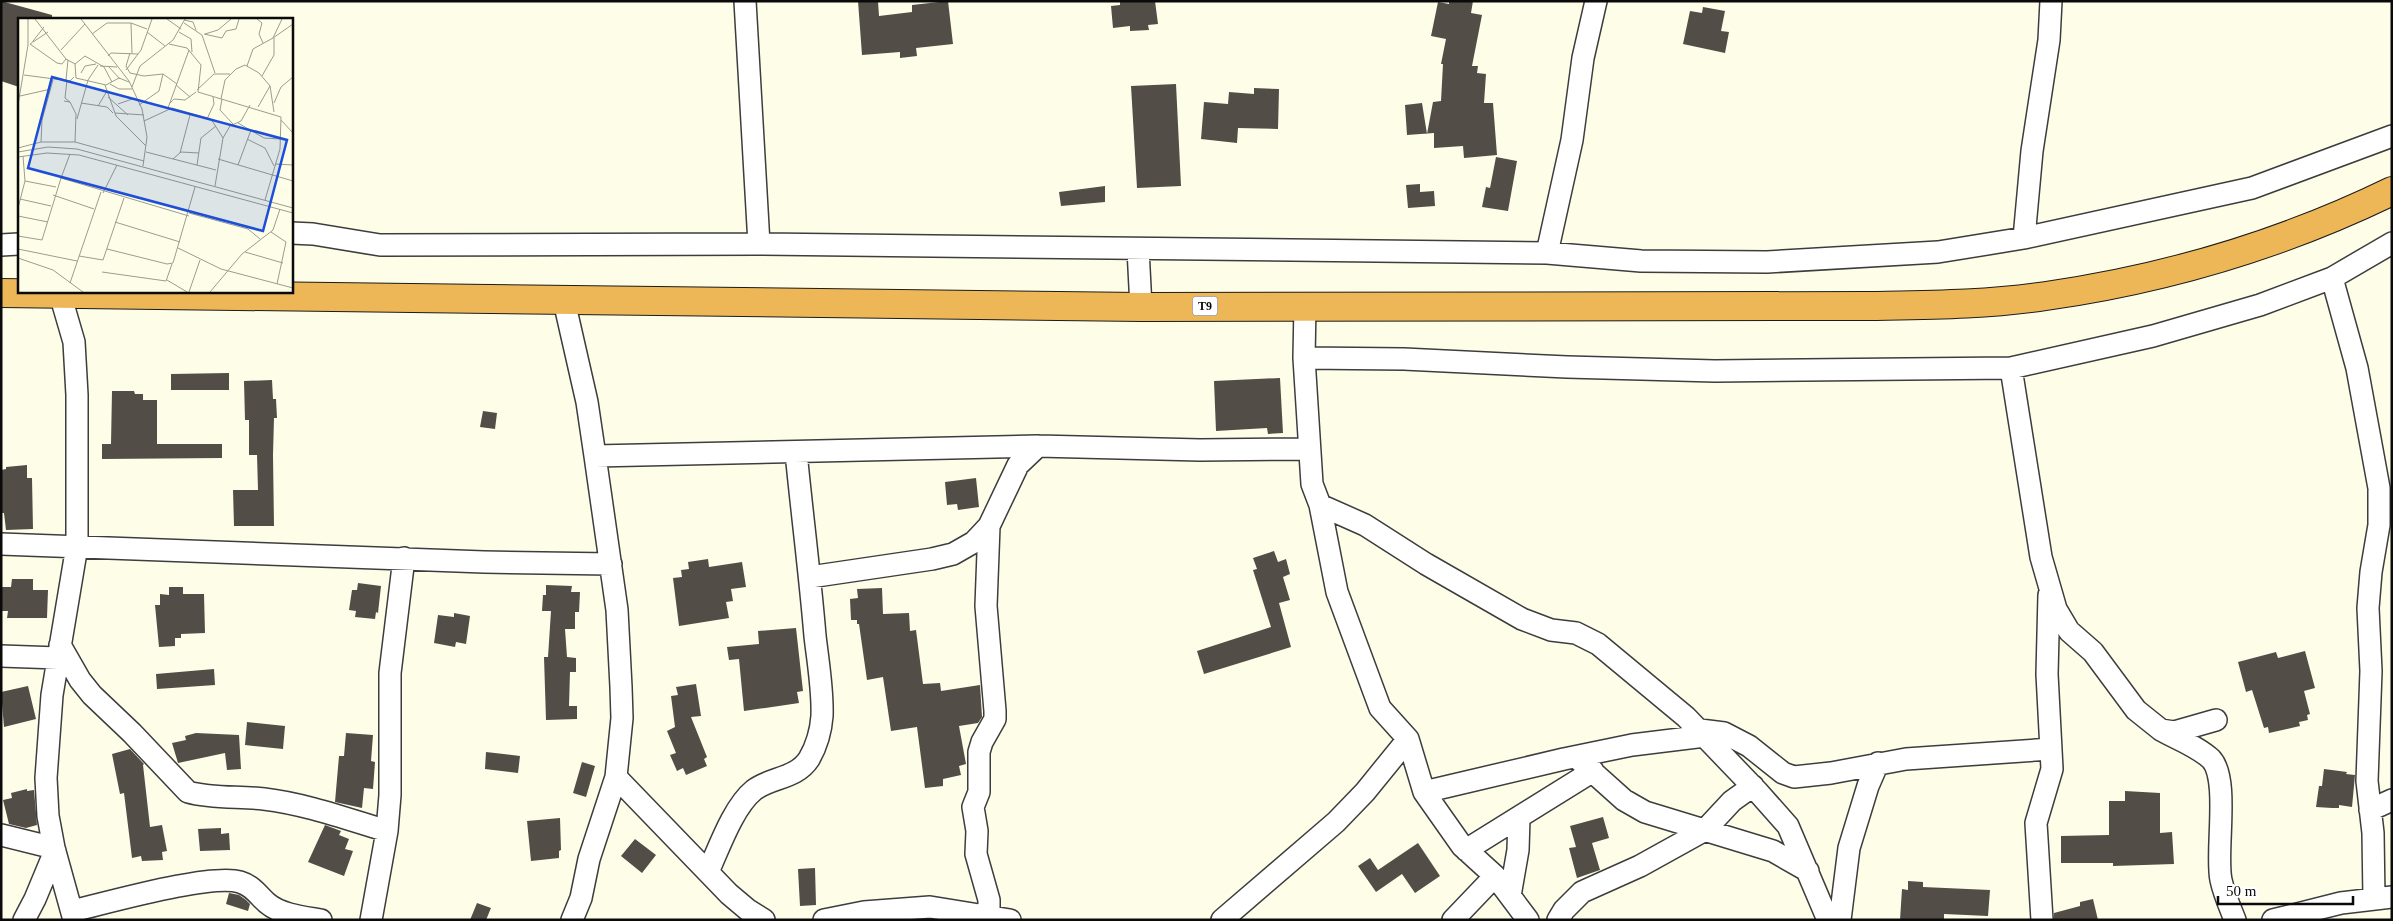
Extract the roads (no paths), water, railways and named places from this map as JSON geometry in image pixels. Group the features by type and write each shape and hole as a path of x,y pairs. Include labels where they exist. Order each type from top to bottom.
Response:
{"highway":[{"name":"T9","path":"1,293 1141,307 1305,305 1869,306 1972,304 2045,296 2130,282 2187,267 2248,248 2347,213 2392,191"}],"street":[{"path":"745,1 759,244"},
{"path":"1547,253 1572,140 1583,58 1596,1"},
{"path":"2024,238 2032,151 2049,40 2052,1"},
{"path":"292,234 313,234 380,245 759,244 1138,250 1547,253 1641,261 1767,262 1938,252 2024,238 2252,188 2392,136"},
{"path":"1304,358 1404,358 1567,367 1715,371 2011,368 2153,336 2260,305 2332,278 2392,243"},
{"path":"1,245 18,244"},
{"path":"1138,250 1141,307"},
{"path":"2273,920 2342,903 2383,898 2367,781 2371,671 2368,608 2371,572 2379,524 2378,488 2357,368 2332,278"},
{"path":"60,294 74,342 77,395 77,546 52,695 46,778 48,816 73,916 178,887 229,879 248,885 272,914 294,915 321,920"},
{"path":"564,301 587,402 596,456 611,564 622,687 622,718 616,777 588,859 581,898 572,920"},
{"path":"1305,305 1304,358 1308,449 1312,484 1320,505 1337,592 1380,708 1408,739 1424,792 1466,850 1495,876 1528,920"},
{"path":"2011,368 2026,472 2049,590 2056,609 2068,630 2093,652 2136,710 2161,730 2212,760 2220,788 2220,879 2235,920"},
{"path":"596,456 1038,446 1200,450 1308,449"},
{"path":"810,577 915,562 953,554 974,542 989,526 1018,465 1038,446"},
{"path":"708,872 728,828 747,797 760,787 795,772 806,763 816,742 822,714 810,577 796,452"},
{"path":"1320,505 1365,526 1426,564 1522,619 1551,630 1576,633 1598,644 1702,733 1788,826 1828,920"},
{"path":"989,526 986,606 995,718 982,742 979,752 979,792 973,806 977,831 976,854 988,895 989,916"},
{"path":"1,544 484,562 611,564"},
{"path":"371,920 387,831 390,795 390,673 404,558"},
{"path":"2042,920 2036,823 2052,769 2047,664 2049,590"},
{"path":"1,656 59,652"},
{"path":"59,652 92,695 132,733 188,792 200,795 265,799 298,805 387,831"},
{"path":"2161,730 2174,732 2216,720"},
{"path":"1424,792 1632,745 1702,733 1724,733 1749,746 1788,776 1807,777 1878,763 2051,749"},
{"path":"1222,920 1336,822 1365,792 1408,739"},
{"path":"1576,757 1624,800 1645,812 1773,851 1808,870"},
{"path":"1840,920 1849,848 1862,801 1878,763"},
{"path":"1466,850 1593,771"},
{"path":"616,777 708,872 748,910 764,920"},
{"path":"1558,920 1564,910 1582,892 1640,866 1705,830 1732,801 1753,786"},
{"path":"2370,810 2392,800"},
{"path":"1510,896 1518,850 1519,818"},
{"path":"1,835 55,850"},
{"path":"24,920 35,900 55,850"},
{"path":"1453,920 1495,876"},
{"path":"824,920 864,912 909,907 930,907 1010,920"}]}
